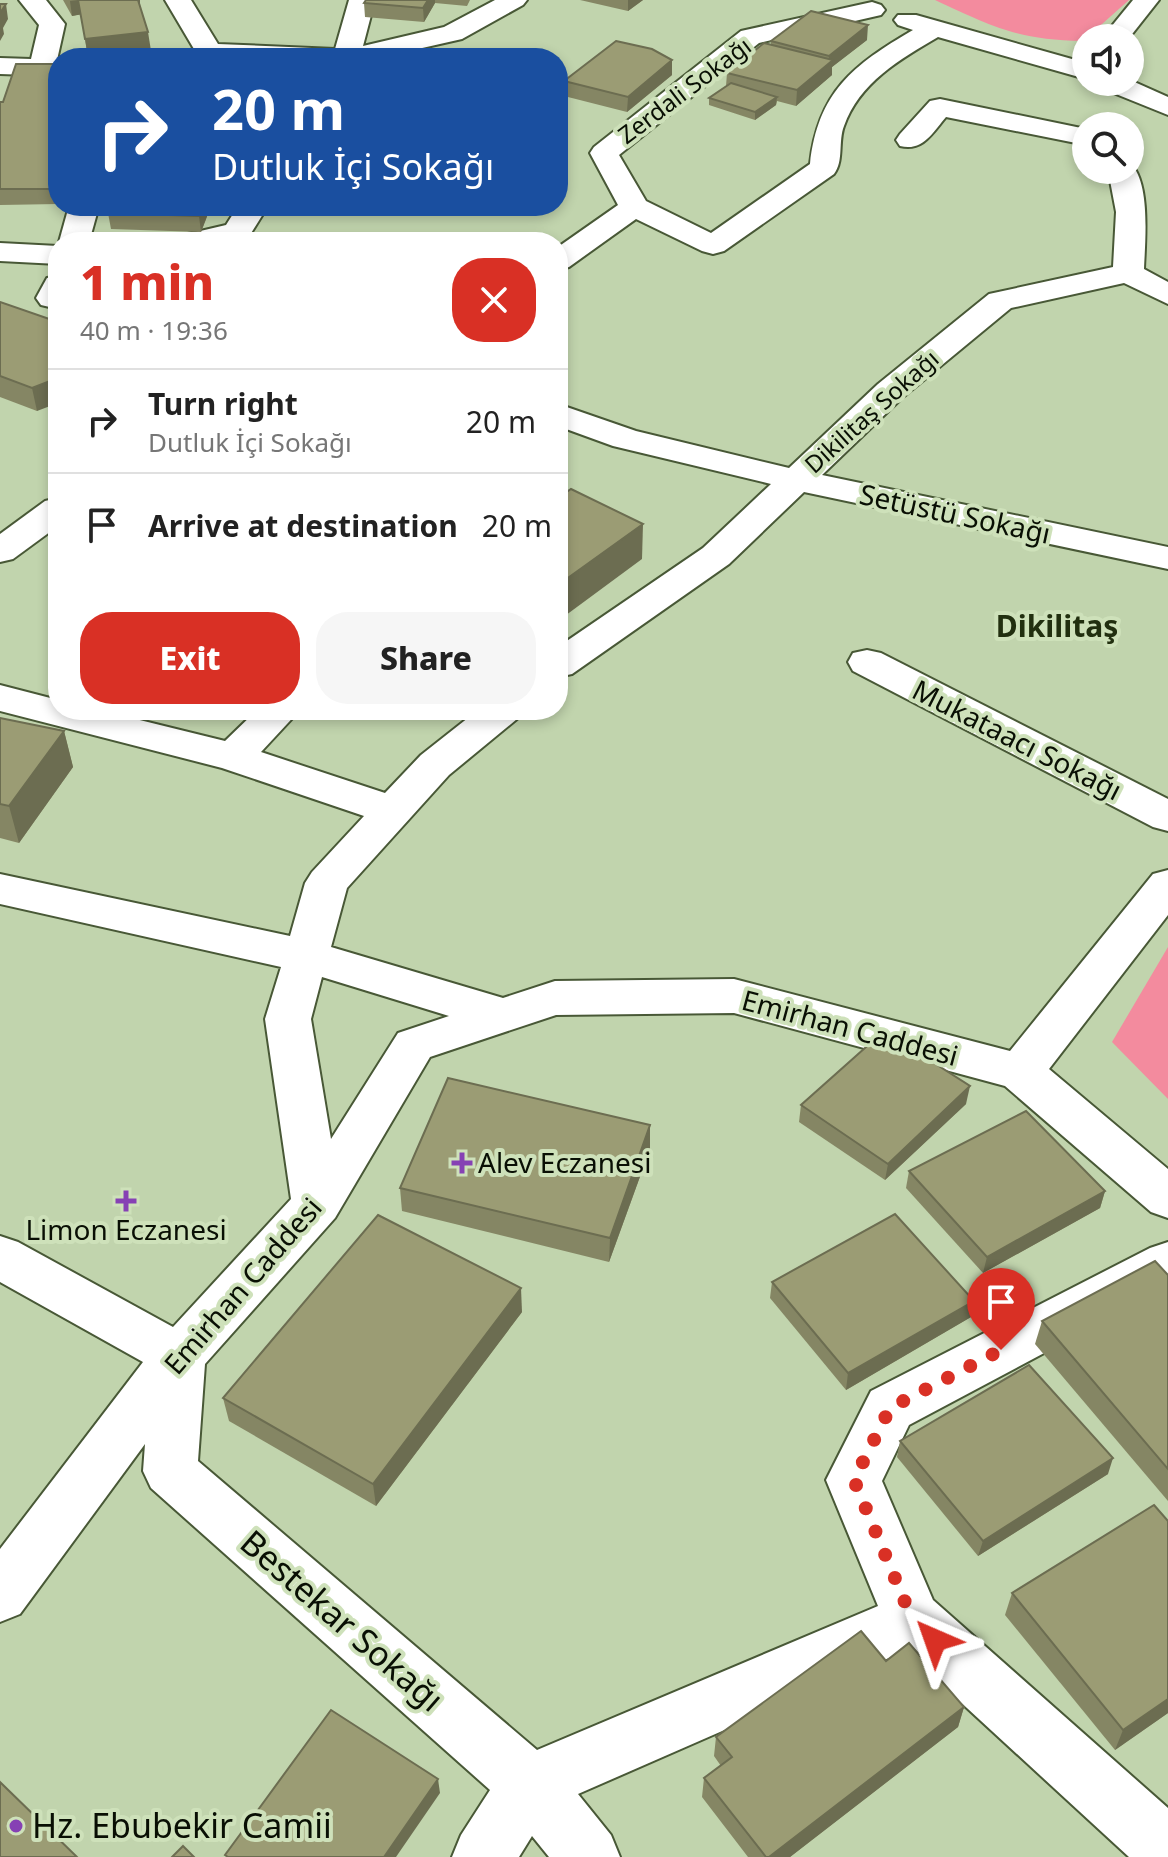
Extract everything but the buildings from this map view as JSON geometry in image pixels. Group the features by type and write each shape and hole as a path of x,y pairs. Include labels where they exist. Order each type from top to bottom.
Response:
{"street":[{"path":"32,0 52,24 51,48"},
{"path":"178,0 198,48"},
{"path":"349,48 362,0"},
{"path":"386,48 453,33 514,0"},
{"path":"1126,24 1146,0"},
{"path":"864,5 1072,67"},
{"name":"Zerdali Sokağı","path":"634,207 604,153 750,37 864,5"},
{"path":"1144,28 1154,27"},
{"path":"568,254 634,207 713,245 824,168 830,124 848,94 881,60 934,28"},
{"path":"0,66 48,68"},
{"path":"1133,96 1157,111"},
{"path":"910,140 940,107 1072,134"},
{"path":"1125,184 1131,212 1128,273 1168,295"},
{"path":"0,252 48,254"},
{"name":"Dikilitaş Sokağı","path":"568,658 716,556 890,391 1000,301 1128,273"},
{"name":"Setüstü Sokağı","path":"568,418 625,439 797,480 1168,558"},
{"path":"0,551 48,516"},
{"name":"Mukataacı Sokağı","path":"867,662 1168,817"},
{"path":"0,698 48,710"},
{"path":"87,720 233,757 393,811"},
{"path":"233,757 270,720"},
{"path":"317,1204 288,1019 327,883 435,765 489,720"},
{"path":"1020,1072 1168,885"},
{"path":"0,889 306,956 504,1015"},
{"name":"Emirhan Caddesi","path":"0,1595 179,1356 317,1204 414,1045 555,998 734,996 1020,1072 1168,1198"},
{"path":"0,1257 179,1356"},
{"path":"1168,1263 890,1408 854,1480 912,1619 1168,1850"},
{"name":"Bestekar Sokağı","path":"179,1356 170,1471 530,1784 589,1857"},
{"path":"483,1857 530,1784 912,1619"}],"shaded area":[{"path":"935,0 1129,0 1102,24 1072,24 1072,41 1023,35 973,18"},
{"path":"1168,947 1168,1099 1112,1042"}],"place":[{"name":"Alev Eczanesi","path":"462,1163"},
{"name":"Limon Eczanesi","path":"126,1201"},
{"name":"Hz. Ebubekir Camii","path":"16,1826"}],"district":[{"name":"Dikilitaş","path":"1057,627"}],"route":[{"path":"935,1640 912,1619 854,1480 890,1408 1001,1350"}]}
